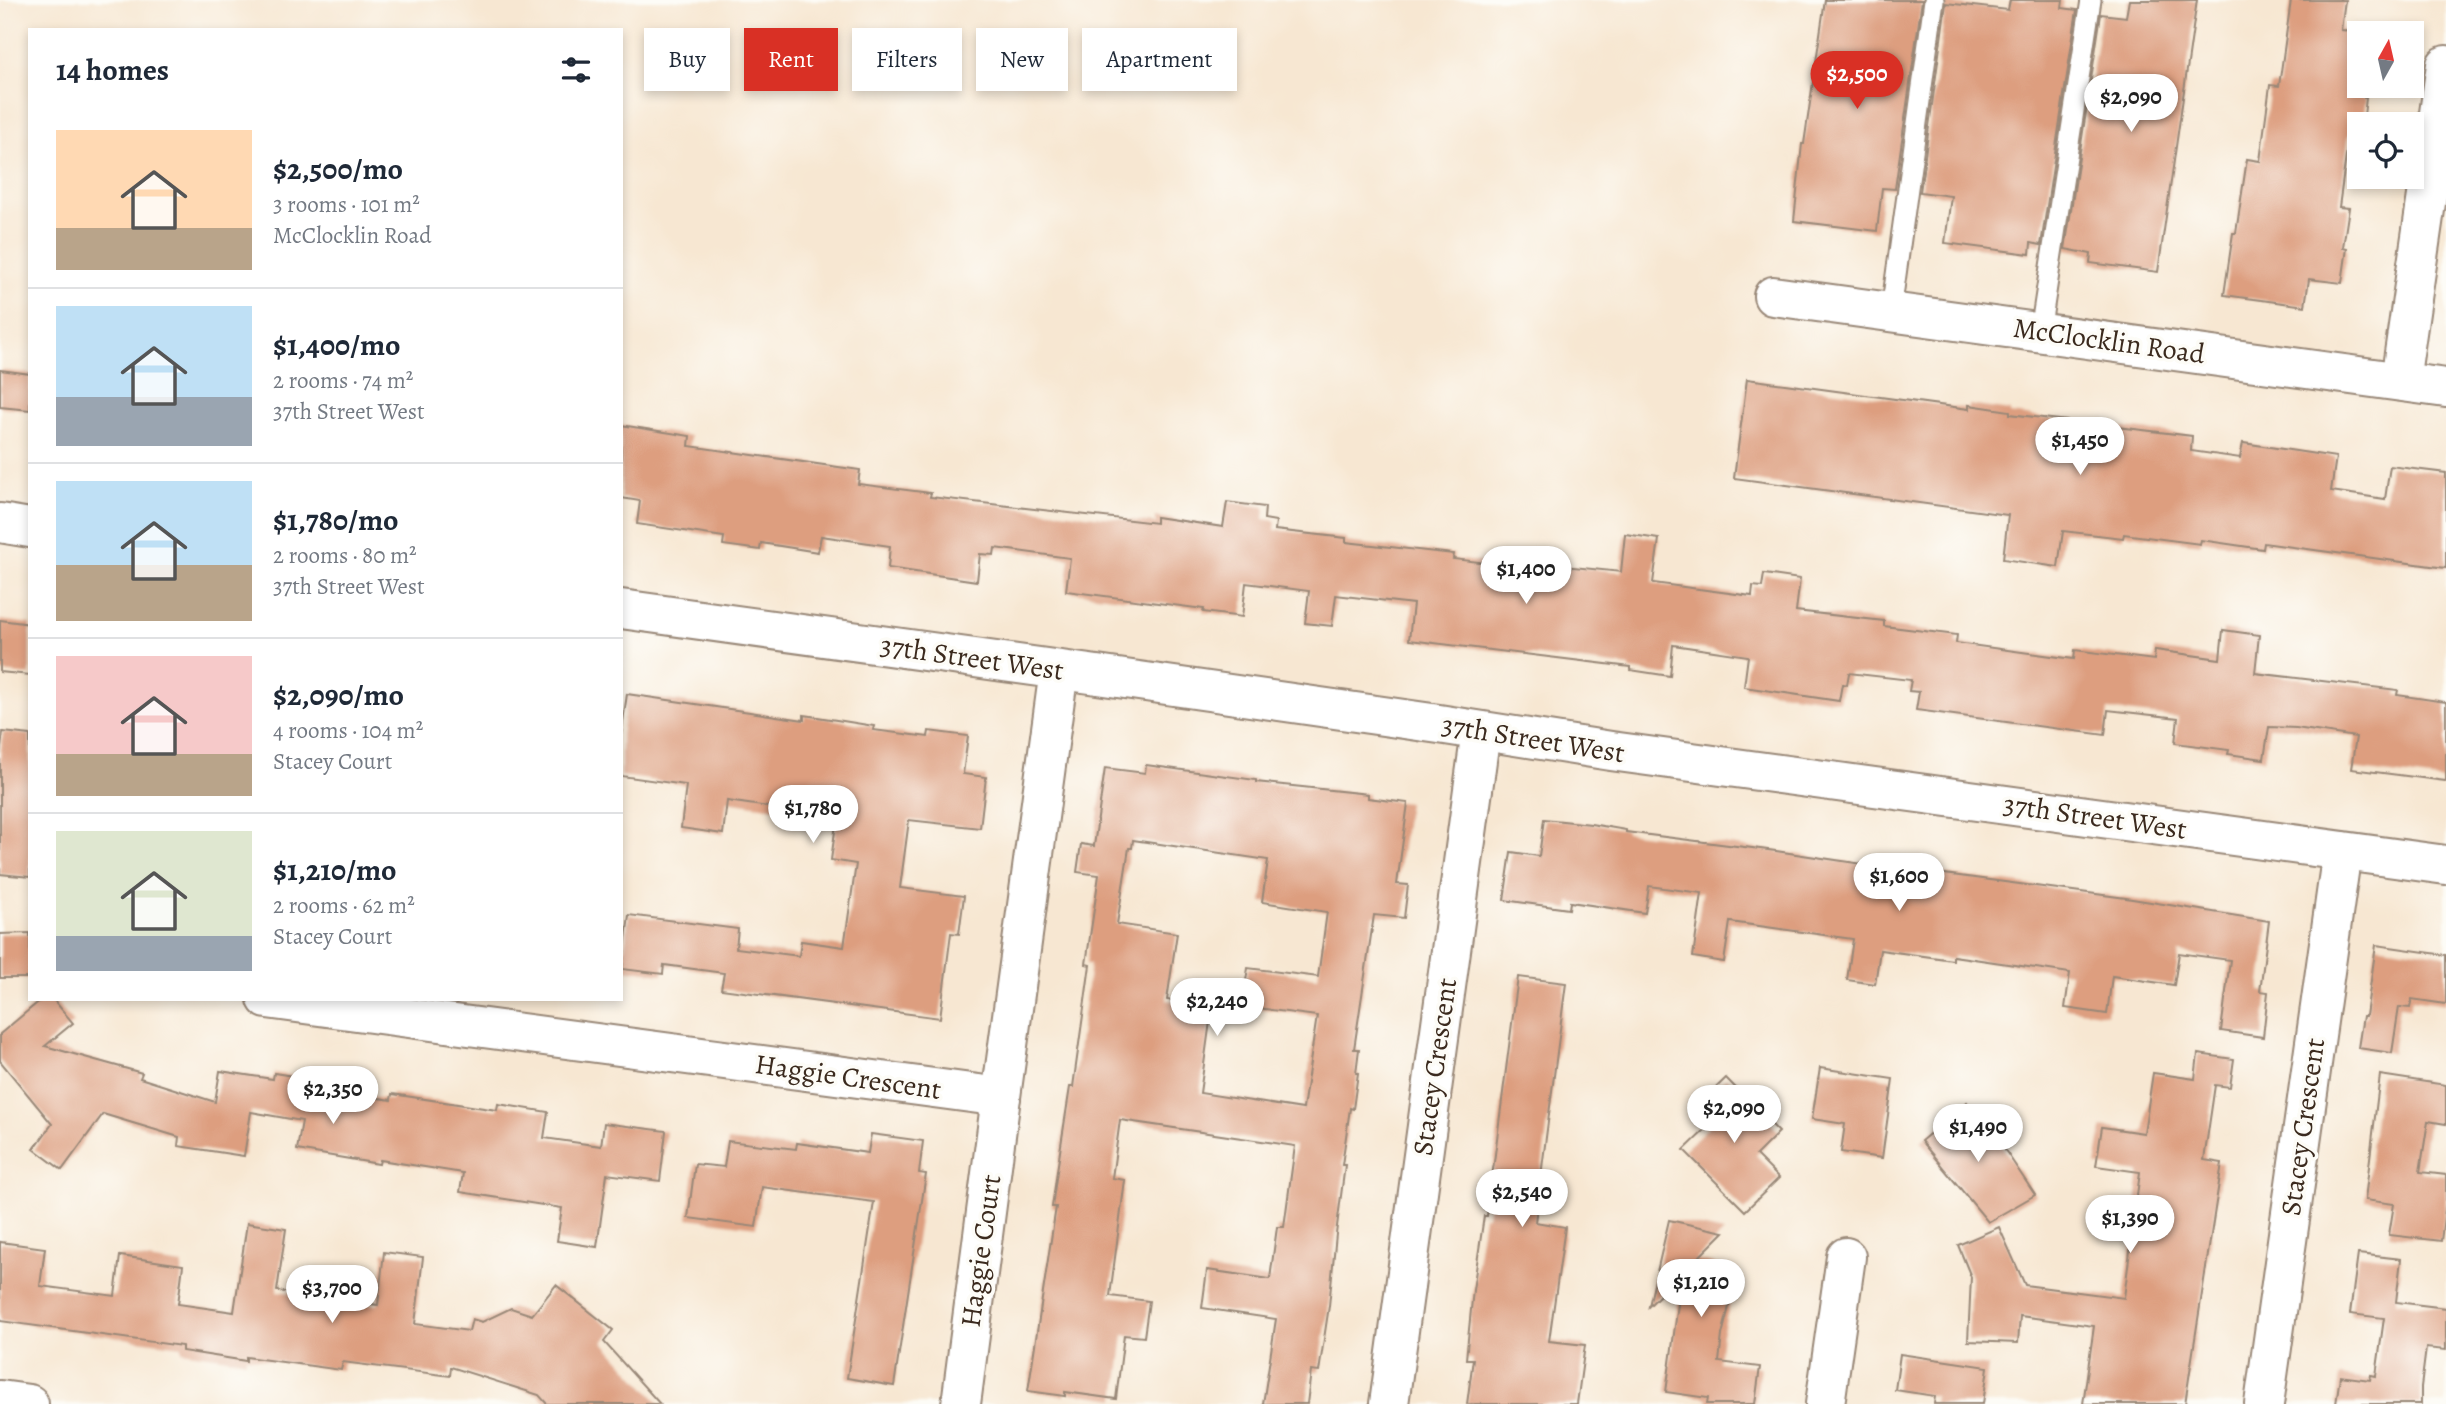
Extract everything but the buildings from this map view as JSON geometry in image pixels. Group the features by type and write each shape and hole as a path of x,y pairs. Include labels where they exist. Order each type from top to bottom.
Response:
{"street":[{"path":"2400,381 2446,65"},
{"name":"McClocklin Road","path":"1773,296 2446,387"},
{"path":"0,523 28,528"},
{"name":"37th Street West","path":"623,609 1625,753 2446,865"},
{"path":"1001,1097 1059,670"},
{"name":"Stacey Crescent","path":"1389,1404 1481,731"},
{"name":"Stacey Crescent","path":"2264,1404 2342,851"},
{"name":"Haggie Crescent","path":"282,1001 1001,1097"},
{"name":"Haggie Court","path":"961,1404 1001,1097"},
{"path":"1825,1404 1846,1257"},
{"path":"0,1400 29,1404"}],"lane":[{"path":"1891,311 1934,0"},
{"path":"2040,332 2091,0"}]}
